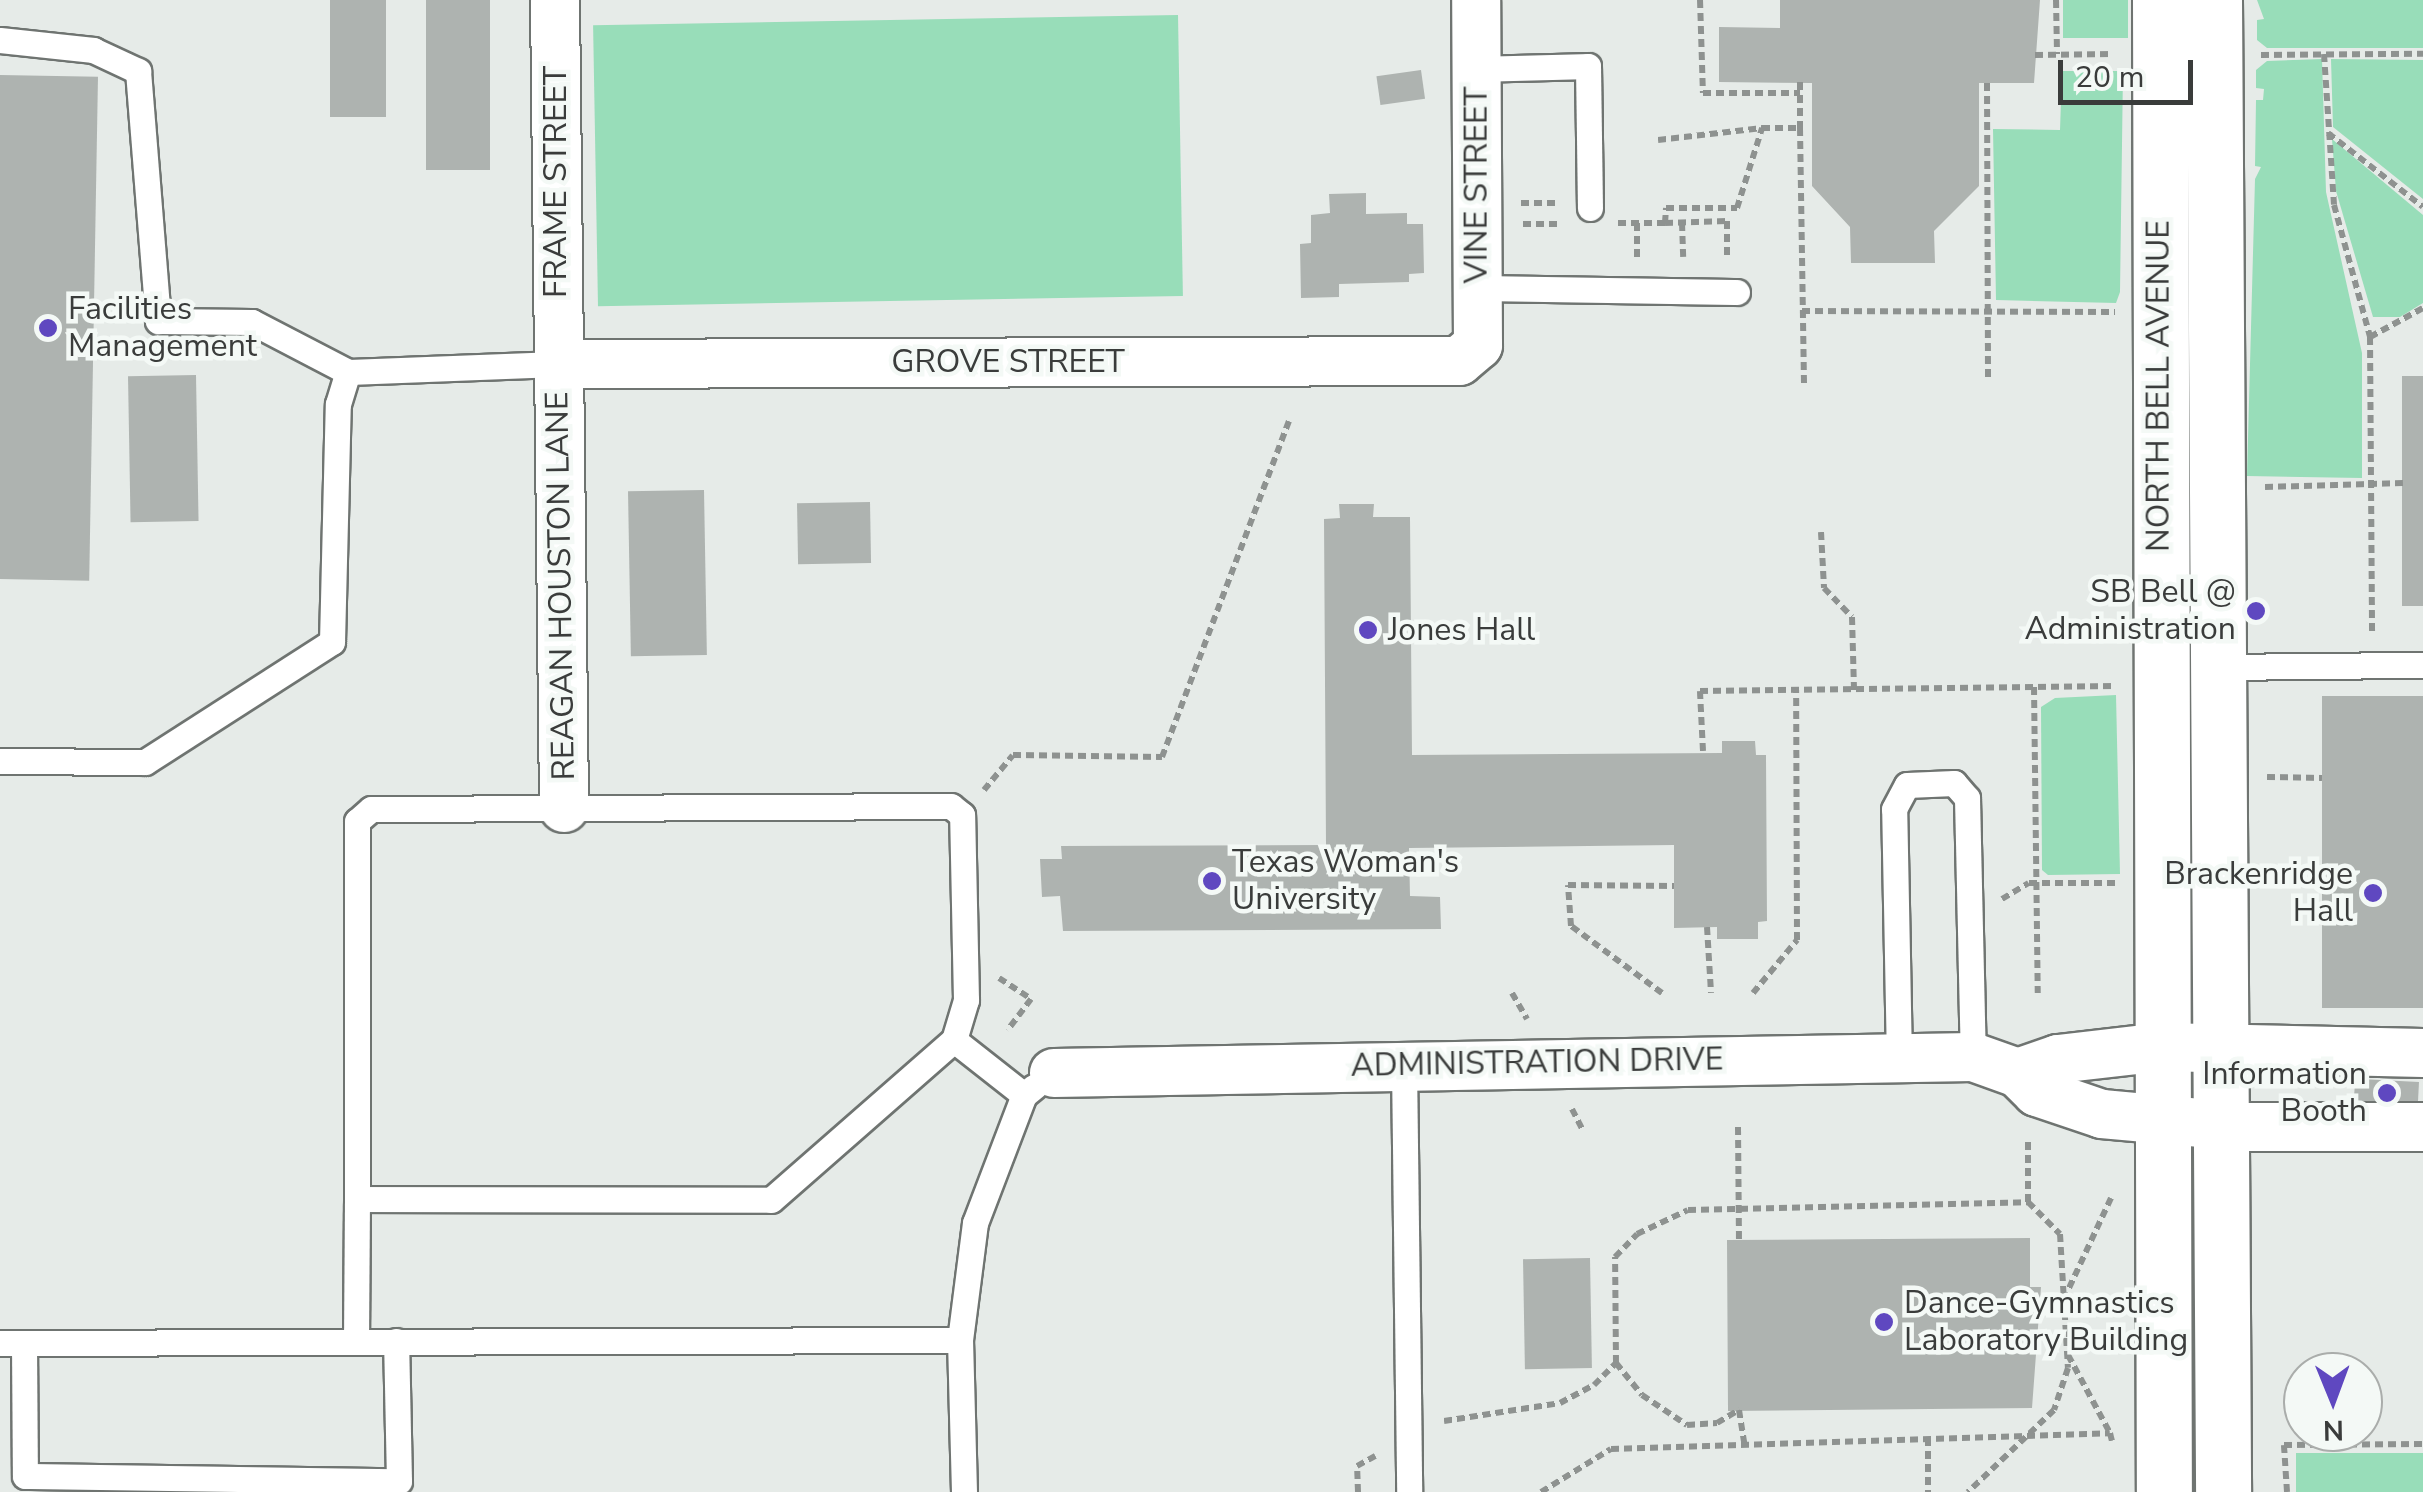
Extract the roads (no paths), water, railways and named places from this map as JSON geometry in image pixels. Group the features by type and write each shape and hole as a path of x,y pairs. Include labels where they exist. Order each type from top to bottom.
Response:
{"main road":[{"name":"NORTH BELL AVENUE","path":"2160,0 2160,1122 2164,1492"},
{"name":"NORTH BELL AVENUE","path":"2214,0 2223,1492"}],"street":[{"name":"FRAME STREET","path":"555,0 558,364"},
{"name":"VINE STREET","path":"1458,360 1478,345 1476,0"},
{"name":"GROVE STREET","path":"558,364 1458,360"},
{"name":"REAGAN HOUSTON LANE","path":"558,364 564,808"},
{"path":"2018,1073 2058,1059 2160,1047 2423,1053"},
{"name":"ADMINISTRATION DRIVE","path":"1039,1084 1404,1064 1973,1057 2018,1073 2037,1092 2102,1114 2220,1126 2423,1127"}],"lane":[{"path":"0,40 93,50 138,71 158,320 252,322 348,372 558,364"},
{"path":"1477,69 1588,66 1591,218"},
{"path":"1478,288 1737,292"},
{"path":"0,761 145,762 332,642 338,404 348,372"},
{"path":"2218,667 2423,665"},
{"path":"1899,1060 1894,809 1907,785 1954,783 1966,798 1973,1057"},
{"path":"356,1342 356,820 371,809 951,806 962,815 966,1000 954,1040 771,1200 357,1198"},
{"path":"954,1040 1039,1084 974,1223 960,1340 964,1492"},
{"path":"1404,1064 1409,1492"},
{"path":"396,1341 399,1481 24,1476 12,1343 396,1341 960,1340"}],"place":[{"name":"Facilities Management","path":"48,328"},
{"name":"SB Bell @ Administration","path":"2256,611"},
{"name":"Jones Hall","path":"1368,630"},
{"name":"Texas Woman's University","path":"1212,881"},
{"name":"Brackenridge Hall","path":"2373,893"},
{"name":"Information Booth","path":"2387,1093"},
{"name":"Dance-Gymnastics Laboratory Building","path":"1884,1322"}]}
